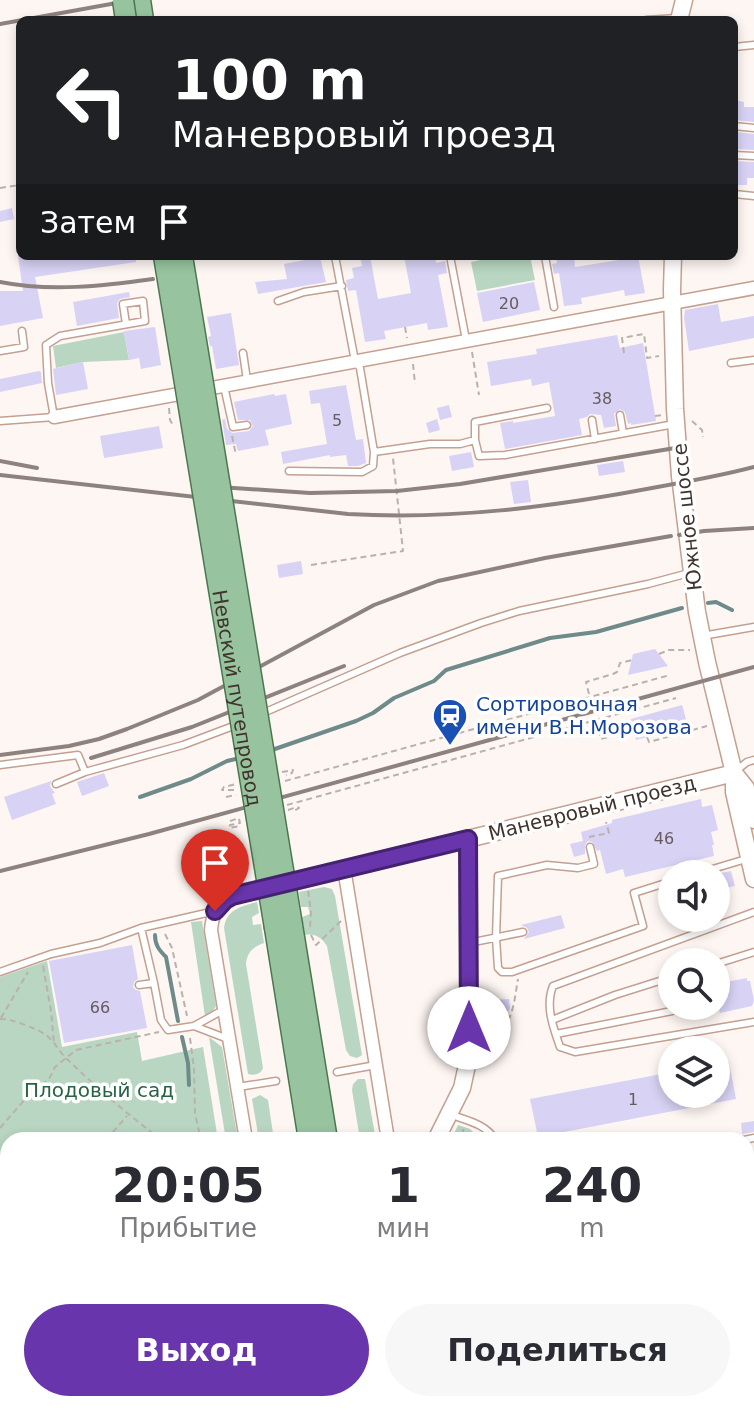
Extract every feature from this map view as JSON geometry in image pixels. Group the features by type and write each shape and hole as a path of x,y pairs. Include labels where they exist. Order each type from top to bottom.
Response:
{"main road":[{"name":"Невский путепровод","path":"165,260 283,926 325,1132"},
{"name":"Невский путепровод","path":"183,260 283,926 308,1132"}],"street":[{"name":"Южное шоссе","path":"673,260 675,409 698,644 734,773 734,792 752,858 754,879"},
{"path":"54,417 355,361 469,344 754,288"},
{"name":"Южное шоссе","path":"734,773 746,788 754,820"},
{"name":"Маневровый проезд","path":"215,911 232,896 734,773"},
{"path":"438,1132 462,1088 469,1056 468,839"},
{"path":"344,868 390,1132"},
{"path":"215,911 211,930 245,1132"}],"lane":[{"path":"289,471 362,472 373,466 374,452 360,368 355,361 336,260"},
{"path":"451,260 469,344"},
{"path":"546,260 554,307"},
{"path":"278,301 304,292 342,286"},
{"path":"0,421 54,417 46,345 60,336 145,321 143,301 123,304 126,324"},
{"path":"0,351 24,347 22,331"},
{"path":"243,353 247,380"},
{"path":"731,363 754,360"},
{"path":"224,385 233,427 247,425"},
{"path":"547,408 475,422 479,456 505,455 669,425"},
{"path":"620,415 623,433"},
{"path":"592,420 595,439"},
{"path":"374,452 475,440"},
{"path":"56,784 106,765 134,760 214,735 400,653 481,623 519,611 693,573"},
{"path":"698,644 754,627"},
{"path":"0,765 78,755 85,772"},
{"path":"734,773 754,760"},
{"path":"590,847 594,864 578,868 547,865 498,876 496,938 498,968 502,972 519,970 643,926 634,893 658,885"},
{"path":"730,864 752,858"},
{"path":"275,885 278,902"},
{"path":"0,972 35,958 215,911"},
{"path":"754,912 553,986 548,997 560,1047 575,1052 754,1022"},
{"path":"141,928 161,1020 168,1030 194,1026 225,1009"},
{"path":"469,943 523,932"},
{"path":"730,960 754,952"},
{"path":"552,1020 658,981"},
{"path":"139,985 154,983"},
{"path":"556,1034 658,1014"},
{"path":"194,1026 230,1039"},
{"path":"337,1072 376,1065"},
{"path":"238,1087 276,1081"},
{"path":"449,1114 489,1132"}],"path":[{"path":"405,327 408,343"},
{"path":"643,329 647,358 654,357"},
{"path":"624,353 622,338 644,334"},
{"path":"469,344 479,395"},
{"path":"233,427 236,455"},
{"path":"702,430 703,437"},
{"path":"311,565 403,551 392,450"},
{"path":"659,654 698,644"},
{"path":"590,697 586,682 613,674 620,663 632,660"},
{"path":"284,781 670,675"},
{"path":"287,805 676,698"},
{"path":"670,700 672,708"},
{"path":"596,720 601,739 634,730"},
{"path":"647,737 649,742 710,725"},
{"path":"226,797 236,795"},
{"path":"230,821 239,818 240,823 230,825 230,829 240,826"},
{"path":"590,847 589,837 609,833 606,822"},
{"path":"307,888 311,911 310,934 316,945 342,920"},
{"path":"0,1019 35,958 42,965 54,1043"},
{"path":"480,1041 499,1032 505,1025 512,1012 519,970"},
{"path":"0,1019 8,1018 41,1032 65,1058 151,1132"},
{"path":"0,1128 38,1086 49,1079 55,1067 76,1050 168,1030"},
{"path":"113,1132 128,1115"},
{"path":"463,1132 466,1120"}],"green space":[{"path":"531,260 535,280 477,291 471,262"},
{"path":"124,332 129,360 83,362 56,368 53,346"},
{"path":"324,887 332,889 335,896 362,1055 357,1058 350,1056 346,1050 327,946 318,937 305,935 302,917 310,914 308,907 301,907 299,892"},
{"path":"257,902 259,913 252,917 253,925 261,924 264,943 251,950 246,964 263,1068 253,1075 248,1074 224,928 231,913"},
{"path":"202,921 216,1006 205,1016 191,922"},
{"name":"Плодовый сад","path":"47,961 62,1047 137,1032 142,1061 203,1047 217,1132 0,1132 0,977"},
{"path":"209,1037 222,1047 237,1132 225,1132"},
{"path":"358,1079 365,1079 375,1132 359,1132 353,1084"},
{"path":"260,1095 268,1100 273,1132 258,1132 252,1099"},
{"path":"458,1125 473,1132 455,1132"}],"building":[{"path":"738,101 744,102 744,107 754,107 754,122 738,120"},
{"path":"738,132 754,134 754,150 738,149"},
{"path":"738,161 754,162 754,178 747,178 747,185 738,185"},
{"path":"12,208 14,219 0,222 0,211"},
{"path":"19,260 136,260 35,277 43,318 0,326 0,291 23,291"},
{"path":"321,260 326,282 258,294 255,282 287,279 284,264"},
{"path":"361,260 371,260 378,299 411,293 405,260 445,261 447,273 438,275 448,327 428,330 427,323 384,331 386,339 365,342 356,290 348,291 346,280 354,278 352,268 362,266"},
{"path":"557,260 574,260 575,267 639,260 645,293 625,296 624,290 581,298 582,304 564,306 559,273 554,274 552,264 557,263"},
{"path":"534,282 540,310 483,322 477,293"},
{"path":"129,292 130,297 117,303 119,318 77,326 73,302"},
{"path":"718,304 721,322 754,316 754,338 689,351 685,310"},
{"path":"231,313 239,365 216,369 208,337 211,336 207,317"},
{"path":"155,327 161,365 141,369 139,358 129,360 124,331"},
{"path":"617,335 620,348 643,343 656,421 628,424 625,412 620,409 614,414 616,426 604,428 601,415 590,414 579,419 582,435 505,449 500,423 555,416 549,382 532,386 531,379 491,386 487,362 537,354 536,349"},
{"path":"83,362 88,389 56,395 53,369"},
{"path":"39,371 42,383 0,392 0,379"},
{"path":"346,385 356,440 363,439 366,463 348,466 346,455 330,455 283,464 281,452 327,444 320,403 311,404 309,391"},
{"path":"286,394 292,424 265,430 269,445 238,451 236,444 226,445 222,420 225,419 227,429 232,433 249,431 253,426 250,420 238,420 234,402"},
{"path":"449,405 452,417 440,420 437,408"},
{"path":"437,419 440,430 429,433 426,423"},
{"path":"159,426 163,448 104,458 100,436"},
{"path":"471,452 474,467 452,471 449,456"},
{"path":"623,461 625,472 599,476 597,465"},
{"path":"528,480 531,502 514,504 510,482"},
{"path":"301,561 303,574 279,578 277,565"},
{"path":"655,649 668,666 628,675 633,654"},
{"path":"682,705 688,726 636,740 631,719"},
{"path":"104,773 109,786 82,796 77,782"},
{"path":"51,781 56,804 12,820 4,797"},
{"path":"701,799 702,807 712,805 718,830 711,832 714,856 697,860 658,860 658,869 625,877 623,869 606,874 600,850 597,851 592,842 588,841 585,845 585,854 574,857 570,844 583,841 581,832 612,823 612,820"},
{"path":"730,871 735,886 730,887"},
{"path":"561,915 565,928 524,939 529,932 521,925"},
{"path":"132,945 138,979 133,987 140,991 147,1028 64,1043 49,961"},
{"path":"747,978 750,981 754,1000 752,1006 730,1011 730,981"},
{"path":"509,999 507,1014 493,1014 492,1000"},
{"path":"730,1067 736,1099 730,1100"},
{"path":"658,1075 658,1108 689,1108 564,1132 537,1132 530,1099"},
{"path":"754,1121 754,1132 742,1132 741,1123"}],"waterway":[{"path":"708,603 716,602 732,610"},
{"path":"272,750 356,721 394,698 434,681 446,670 550,638 596,632 682,608"},
{"path":"140,797 240,758"},
{"path":"155,935 158,947 166,957 178,1021"},
{"path":"182,1037 189,1085"}],"railway":[{"path":"44,16 133,0"},
{"path":"0,24 16,21"},
{"path":"0,282 57,287 153,279"},
{"path":"219,487 310,493 397,491 460,484 681,447"},
{"path":"0,461 37,468"},
{"path":"0,475 348,514 424,515 577,501 754,467"},
{"path":"679,535 754,528"},
{"path":"0,755 69,746 127,729 198,700 374,605 438,581 671,536"},
{"path":"91,758 192,727 344,666"},
{"path":"0,871 149,834 754,667"}],"place":[{"name":"Сортировочная имени В.Н.Морозова","path":"450,747"}],"route":[{"path":"215,911 232,896 468,839 469,1028"}]}
